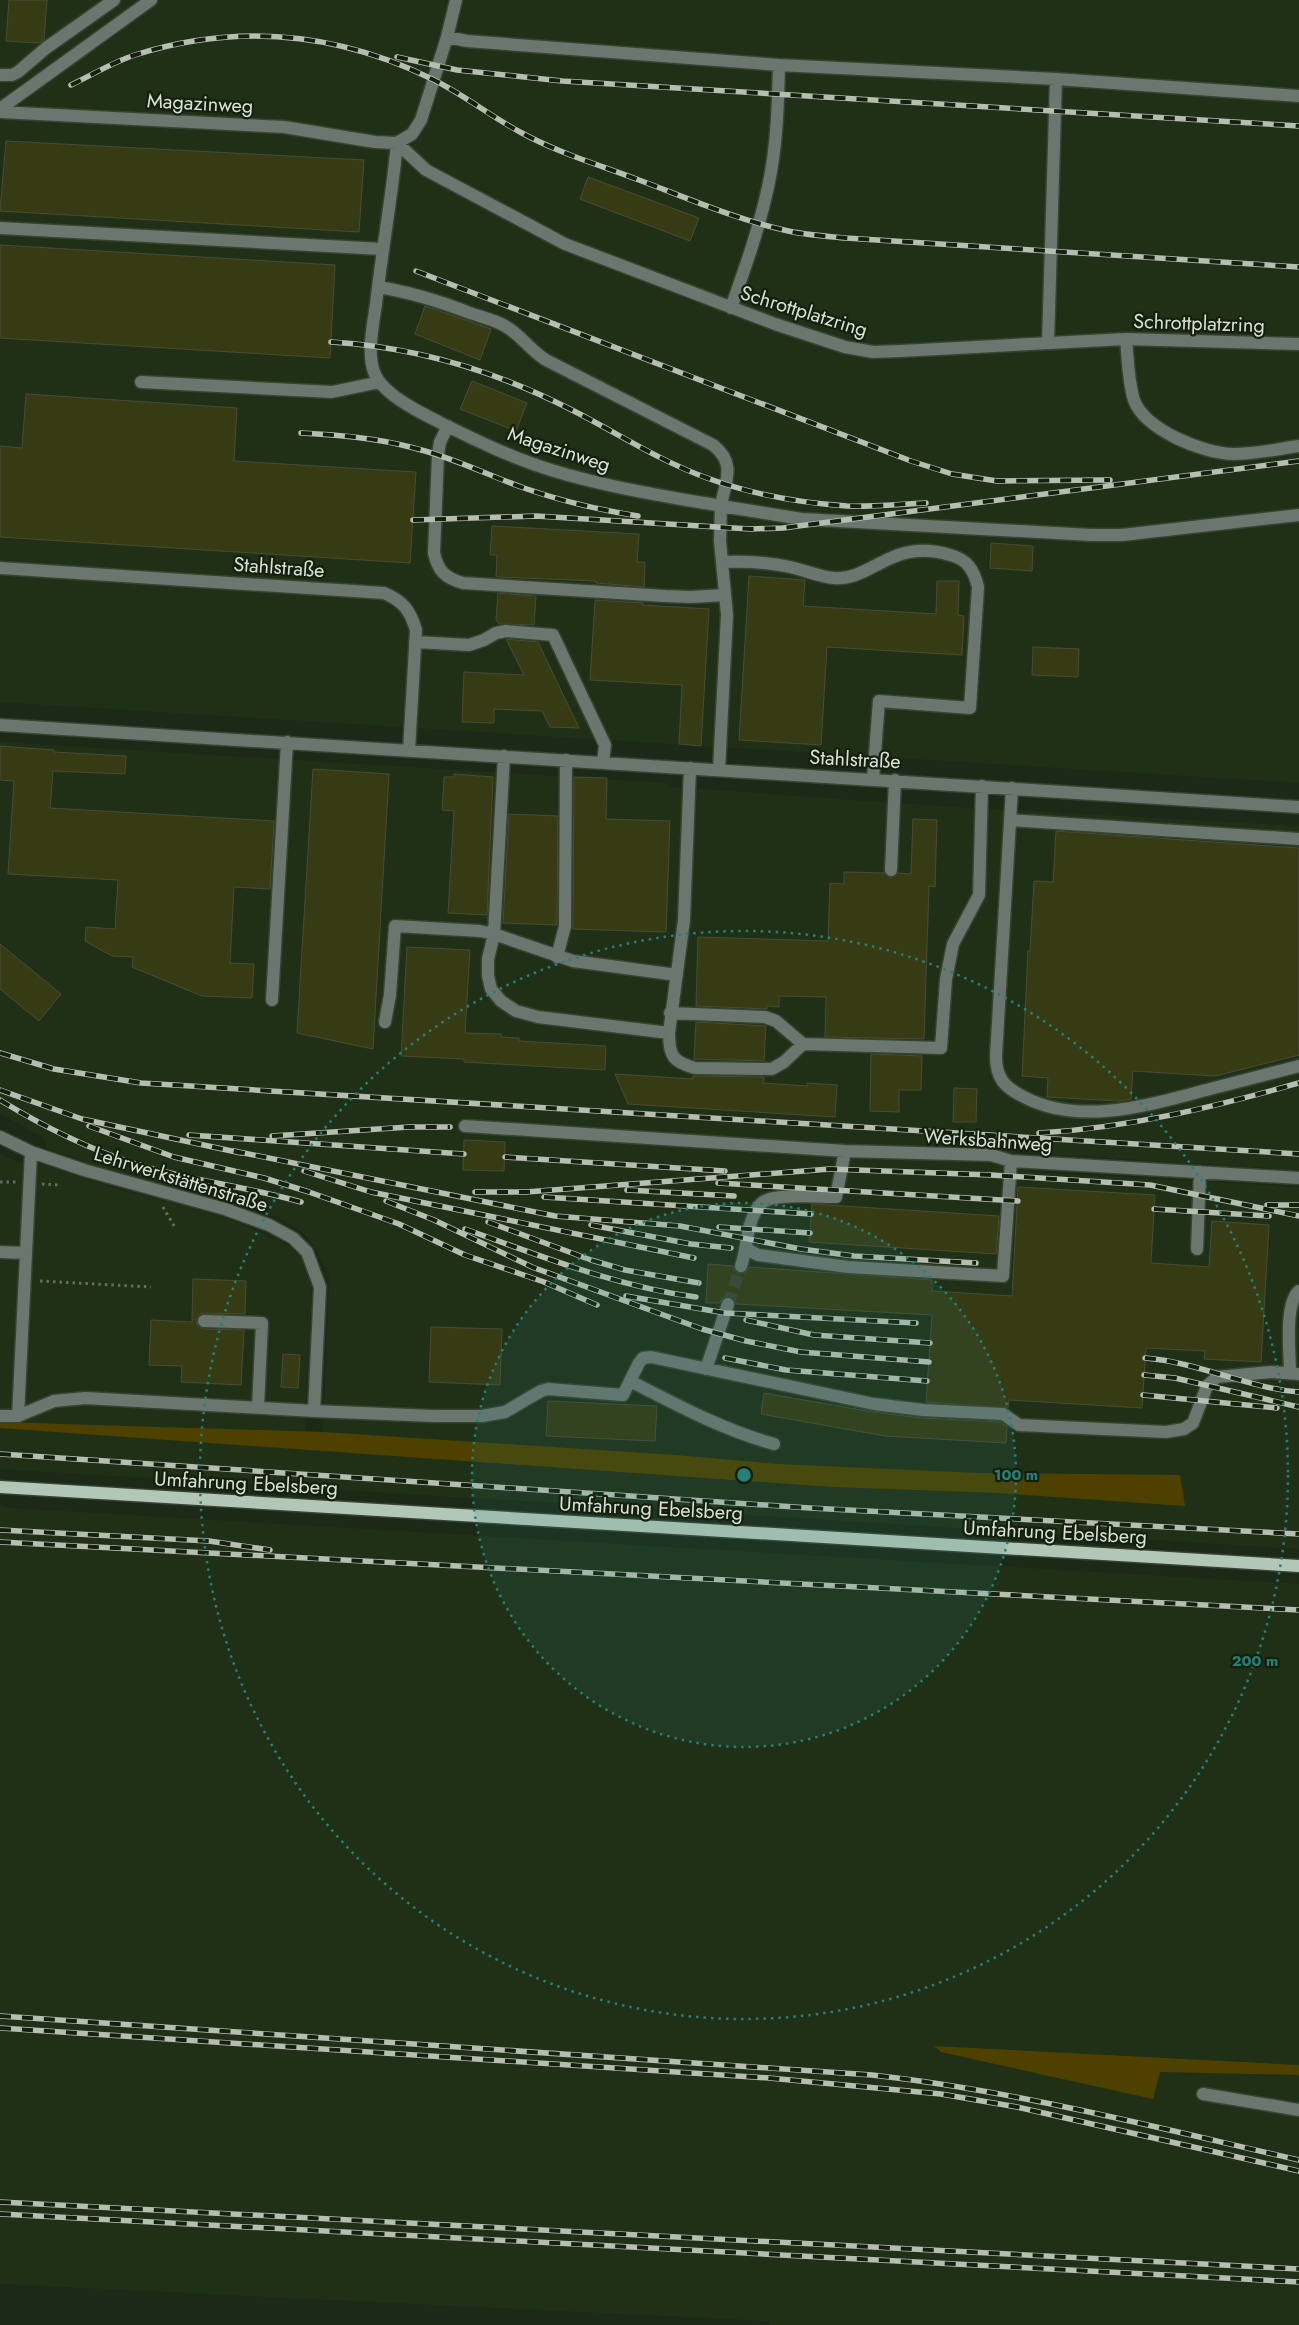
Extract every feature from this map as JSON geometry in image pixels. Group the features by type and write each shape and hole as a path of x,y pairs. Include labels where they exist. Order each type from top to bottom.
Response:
{"main road":[{"name":"Umfahrung Ebelsberg","path":"0,1487 1299,1566"}],"street":[{"path":"0,75 12,75 18,72 46,48 114,0"},
{"path":"0,110 151,0"},
{"path":"141,382 332,392 380,382 374,372 372,358 382,249 397,143 412,134 421,120 447,37 456,0"},
{"path":"447,37 467,41 779,65 1056,80 1299,96"},
{"path":"731,308 756,238 768,185 778,118 779,65"},
{"path":"1048,343 1056,80"},
{"name":"Magazinweg","path":"0,110 284,127 376,142 397,143"},
{"name":"Schrottplatzring","path":"397,143 426,170 565,244 731,308 845,347 873,352 1126,339 1299,344"},
{"path":"0,228 382,249"},
{"path":"378,287 431,298 504,325 520,337 529,349 546,360 713,445 723,453 728,462 728,474 721,506 720,541 727,615 719,770"},
{"path":"1126,339 1134,400 1152,425 1168,434 1212,450 1233,454 1299,446"},
{"name":"Magazinweg","path":"380,382 405,403 448,426 511,455 550,470 593,482 721,506 802,518 1091,535 1122,535 1299,515"},
{"path":"448,426 440,442 438,455 434,553 436,565 447,577 463,583 664,596 725,595"},
{"path":"722,562 751,561 787,566 832,578 846,578 859,574 893,557 921,550 956,556 967,563 975,574 978,587 970,708 879,701 873,779"},
{"name":"Stahlstraße","path":"0,568 384,593 405,605 412,615 416,630 409,750"},
{"path":"415,642 468,645 484,640 496,633 506,631 553,635 605,745 604,762"},
{"name":"Stahlstraße","path":"0,725 1299,807"},
{"path":"272,1000 287,742"},
{"path":"504,756 494,934 488,959 488,976 491,988 501,1002 516,1011 538,1017 669,1034"},
{"path":"558,957 565,926 566,760"},
{"path":"690,768 684,920 670,1013 669,1049 674,1058 684,1065 695,1068 772,1069 784,1062 803,1044"},
{"path":"891,870 895,780"},
{"path":"670,1013 765,1017 776,1021 803,1044 941,1048 946,979 953,944 979,896 982,786"},
{"path":"1012,788 996,1056 996,1070 1002,1081 1016,1093 1033,1102 1053,1108 1081,1111 1124,1109 1160,1102 1299,1066"},
{"path":"1010,820 1299,839"},
{"path":"385,1022 390,995 395,926 446,928 494,934 573,961 676,974"},
{"name":"Werksbahnweg","path":"465,1126 845,1151 991,1155 1011,1161 1299,1178"},
{"name":"Lehrwerkstättenstraße","path":"0,1137 31,1152 124,1182 225,1209 269,1225 293,1238 307,1252 320,1286 314,1410"},
{"path":"741,1266 747,1249 750,1225 754,1214 763,1202 774,1198 836,1197 845,1151"},
{"path":"18,1416 31,1152"},
{"path":"747,1249 758,1255 848,1267 1003,1276 1011,1161"},
{"path":"1197,1249 1200,1172"},
{"path":"0,1252 26,1253"},
{"path":"0,1416 18,1416 54,1401 84,1398 314,1410 482,1416 505,1412 541,1391 548,1389 623,1395 643,1358 651,1356 874,1404 923,1410 1003,1414 1020,1425 1166,1432 1184,1429 1193,1423 1207,1386 1217,1377 1271,1372 1294,1374 1290,1311 1292,1300 1299,1291"},
{"path":"706,1369 728,1304"},
{"path":"204,1321 262,1323 258,1407"},
{"path":"630,1381 708,1421 742,1435 774,1444"},
{"path":"1203,2094 1299,2110"}],"path":[{"path":"25,1280 151,1286"}],"shaded area":[{"path":"0,0 1299,0 1299,783 0,702"},
{"path":"0,742 667,783 672,787 938,806 1299,826 1299,1170 1016,1152 1030,1172 1299,1187 1299,1549 0,1469 0,1153 17,1162 44,1164 103,1185 209,1213 241,1224 288,1245 299,1255 308,1270 312,1285 305,1432 323,1432 329,1277 313,1244 302,1232 279,1218 233,1202 99,1167 46,1148 45,1139 0,1113"},
{"path":"0,1422 323,1432 676,1455 778,1464 981,1473 1180,1475 1185,1506 999,1493 832,1487 0,1428"},
{"path":"0,1504 10,1508 1299,1584 1299,2065 935,2046 1152,2099 1159,2072 1299,2075 1299,2325 769,2325 769,2321 0,2284"},
{"path":"934,2046 1299,2065 1299,2075 1160,2072 1153,2099 941,2052"}],"building":[{"path":"9,0 47,0 44,40 39,43 6,41"},
{"path":"6,141 364,160 359,232 0,211"},
{"path":"588,177 699,218 690,241 580,199"},
{"path":"0,245 335,265 330,358 0,338"},
{"path":"425,306 491,329 480,360 415,334"},
{"path":"472,381 527,403 516,431 460,409"},
{"path":"26,394 237,408 234,461 416,472 410,563 0,537 0,446 22,448"},
{"path":"492,526 639,534 637,562 645,562 644,587 596,583 596,581 496,576 497,555 490,555"},
{"path":"991,543 1033,546 1032,571 990,568"},
{"path":"749,576 805,580 803,606 936,614 937,581 959,581 958,615 964,616 962,655 827,647 821,745 739,740"},
{"path":"498,593 536,596 534,625 499,624 496,620"},
{"path":"595,600 709,609 701,746 679,744 682,685 590,680"},
{"path":"506,639 538,642 579,728 550,727 542,711 494,709 494,723 462,722 464,672 524,675"},
{"path":"1033,647 1079,649 1078,677 1032,675"},
{"path":"0,746 54,750 54,752 126,756 125,774 53,771 50,808 274,821 270,889 234,887 230,963 254,964 252,998 202,996 132,967 133,957 112,956 85,941 86,927 115,929 118,880 8,874 14,781 0,780"},
{"path":"313,769 389,774 373,1049 297,1033"},
{"path":"454,774 493,777 487,915 448,913 454,811 442,810 444,777 454,777"},
{"path":"574,777 607,778 606,819 670,821 666,932 573,929"},
{"path":"509,814 558,816 557,925 503,923"},
{"path":"913,819 937,820 935,887 929,886 924,1039 825,1037 826,997 779,996 779,1007 767,1006 767,1009 696,1006 698,937 828,941 830,883 844,884 844,872 884,873 891,878 898,873 911,874"},
{"path":"1056,831 1299,848 1299,1055 1215,1076 1133,1071 1131,1099 1119,1101 1047,1097 1048,1078 1022,1076 1028,951 1030,951 1034,881 1053,882"},
{"path":"0,944 61,994 39,1021 0,989"},
{"path":"407,947 470,950 465,1033 501,1034 501,1037 519,1038 519,1041 606,1046 605,1070 464,1062 464,1059 401,1056"},
{"path":"696,1022 766,1026 764,1061 694,1059"},
{"path":"871,1054 922,1056 921,1090 899,1090 899,1112 870,1111"},
{"path":"615,1074 693,1079 693,1076 764,1077 763,1083 807,1086 807,1083 837,1085 835,1117 628,1104"},
{"path":"954,1088 977,1089 976,1122 953,1122"},
{"path":"464,1140 505,1142 504,1171 463,1170"},
{"path":"1018,1187 1155,1195 1151,1263 1209,1267 1212,1221 1269,1225 1261,1362 1204,1359 1205,1351 1146,1348 1142,1408 1009,1400 1008,1408 926,1402 932,1315 736,1304 734,1298 727,1296 722,1298 720,1303 706,1303 708,1264 733,1266 739,1274 746,1272 749,1267 932,1280 932,1291 1012,1296"},
{"path":"812,1204 999,1216 996,1254 809,1242"},
{"path":"193,1279 246,1281 245,1314 204,1313 200,1314 196,1320 197,1325 203,1329 244,1330 241,1385 181,1382 182,1366 149,1365 151,1320 192,1322"},
{"path":"431,1327 502,1329 500,1385 429,1382"},
{"path":"283,1354 300,1355 298,1388 281,1387"},
{"path":"764,1393 873,1412 922,1418 1000,1422 1007,1427 1006,1443 885,1436 761,1414"},
{"path":"548,1401 657,1406 655,1441 546,1436"}],"tunnel":[{"path":"728,1304 741,1266"}],"railway":[{"path":"71,85 127,58 173,45 248,36 286,37 323,42 396,63 432,79 455,91 520,132 564,152 729,214 784,230 846,238 1299,267"},
{"path":"397,57 457,70 562,81 1299,126"},
{"path":"416,271 911,461 952,474 997,481 1110,480"},
{"path":"331,342 394,349 425,355 485,373 543,396 672,463 707,478 741,489 811,503 847,506 926,503"},
{"path":"301,433 358,438 400,445 442,456 510,483 552,497 638,516"},
{"path":"413,520 536,516 750,529 783,528 1299,461"},
{"path":"0,1053 54,1069 141,1083 1299,1154"},
{"path":"1039,1133 1105,1126 1170,1115 1299,1083"},
{"path":"0,1090 82,1119 241,1153"},
{"path":"0,1100 63,1135 96,1150 130,1162 172,1174 301,1202"},
{"path":"89,1126 174,1157 264,1178 309,1192 399,1224 465,1255 544,1282 597,1305"},
{"path":"272,1136 409,1127 450,1127"},
{"path":"189,1135 464,1154"},
{"path":"234,1151 555,1216 680,1226 801,1249 854,1256 976,1263"},
{"path":"505,1157 725,1171"},
{"path":"475,1192 526,1192 830,1169 991,1175 1150,1185 1299,1216"},
{"path":"304,1171 371,1192 694,1258"},
{"path":"718,1183 1018,1201"},
{"path":"627,1190 734,1196"},
{"path":"544,1197 811,1214"},
{"path":"386,1201 434,1220 532,1267 702,1329 746,1341 801,1352 929,1362"},
{"path":"1267,1205 1299,1205"},
{"path":"1154,1209 1269,1216"},
{"path":"488,1222 591,1260 625,1270 699,1283"},
{"path":"591,1225 691,1244 731,1248"},
{"path":"719,1227 810,1233"},
{"path":"465,1229 607,1278 636,1286 696,1297"},
{"path":"626,1296 725,1313 916,1323"},
{"path":"746,1320 814,1335 930,1343"},
{"path":"725,1358 786,1370 927,1381"},
{"path":"1145,1358 1184,1364 1260,1386 1299,1392"},
{"path":"1144,1375 1175,1378 1299,1407"},
{"path":"1143,1395 1277,1408"},
{"path":"0,1454 810,1508 1299,1534"},
{"path":"0,1530 209,1541 270,1550"},
{"path":"0,1542 1299,1610"},
{"path":"0,2016 872,2075 1034,2100 1299,2160"},
{"path":"0,2028 769,2078 941,2094 1017,2107 1299,2171"},
{"path":"0,2202 1299,2269"},
{"path":"0,2214 1299,2282"}]}
